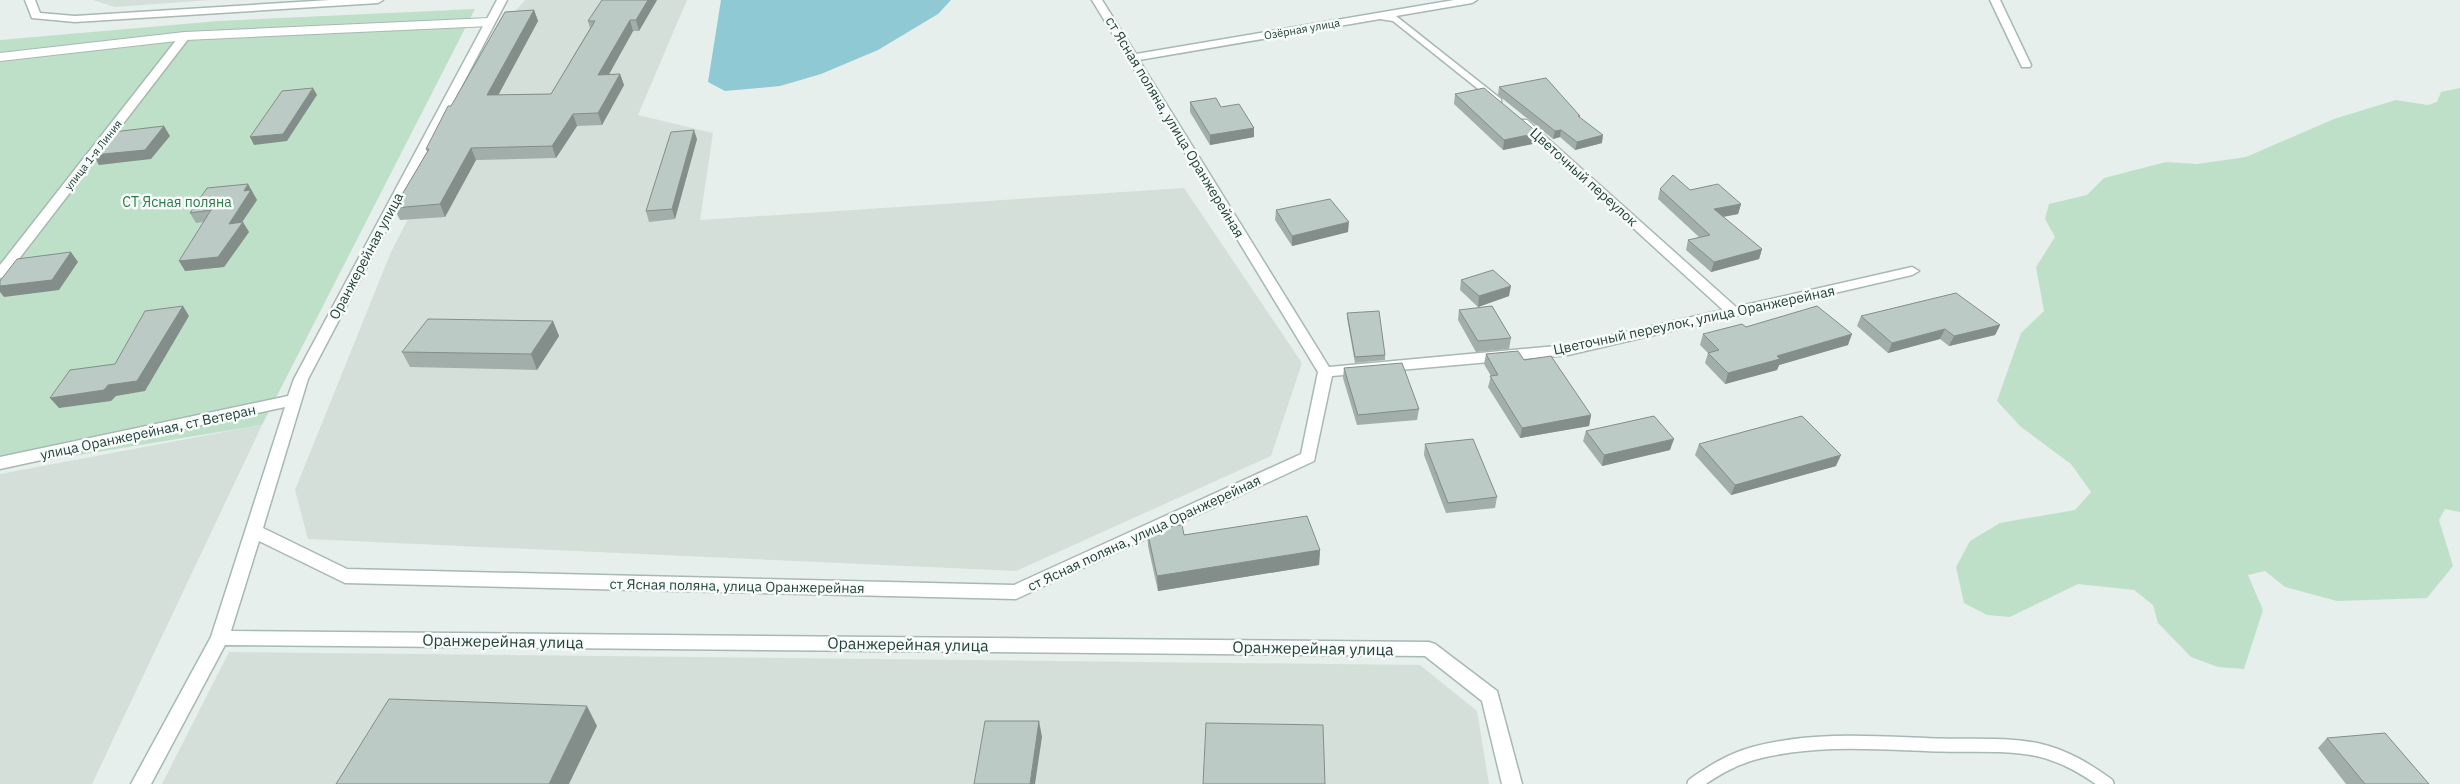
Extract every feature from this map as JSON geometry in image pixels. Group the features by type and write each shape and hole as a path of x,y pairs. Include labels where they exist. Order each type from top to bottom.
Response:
{"street":[{"path":"30,0 36,16 75,19 378,0"},
{"name":"Оранжерейная улица","path":"141,784 220,638 301,379 502,0"},
{"name":"ст Ясная поляна, улица Оранжерейная","path":"254,531 345,576 1016,592 1308,457 1325,372 1097,0"},
{"name":"Озёрная улица","path":"1133,58 1472,0"},
{"path":"1995,0 2026,65"},
{"name":"Цветочный переулок","path":"1381,16 1396,18 1550,145 1734,312"},
{"name":"улица 1-я Линия","path":"0,274 185,36"},
{"name":"Цветочный переулок, улица Оранжерейная","path":"1325,372 1568,350 1912,271"},
{"name":"улица Оранжерейная, ст Ветеран","path":"0,463 295,400"},
{"name":"Оранжерейная улица","path":"220,638 1429,649 1490,697 1512,784"}],"lane":[{"path":"0,57 185,36 490,22"},
{"path":"1694,784 1720,766 1754,753 1796,744 2028,748 2065,758 2089,770 2107,784"}],"shaded area":[{"path":"93,0 210,0 115,7"},
{"path":"525,0 687,0 638,115 713,133 700,220 1184,188 1302,363 1271,456 1016,571 308,539 295,490 391,252 513,14"},
{"path":"262,425 92,784 0,784 0,474"},
{"path":"229,652 1420,665 1477,711 1489,784 162,784"}],"green space":[{"name":"СТ Ясная поляна","path":"475,9 262,425 0,468 0,40 218,21"},
{"path":"2460,88 2460,512 2445,509 2439,520 2453,566 2427,598 2337,601 2285,587 2265,571 2248,575 2263,610 2244,669 2218,667 2191,657 2158,623 2153,605 2134,590 2078,584 2010,617 1987,615 1964,603 1956,567 1970,541 2000,523 2075,510 2091,492 2071,464 2021,427 1997,401 2021,333 2044,311 2036,267 2055,237 2045,219 2049,204 2087,195 2104,178 2166,162 2197,164 2246,157 2334,119 2396,100 2428,105 2437,102 2441,92"}],"water":[{"path":"721,0 951,0 938,14 878,50 821,74 780,86 725,91 708,82"}],"building":[{"path":"602,0 648,0 636,20 630,20 598,75 620,74 598,113 573,114 552,146 471,148 440,204 394,208 429,149 426,149 448,106 451,106 505,12 534,10 487,95 551,94 595,21 588,21"},
{"path":"1546,78 1580,116 1578,116 1603,135 1577,142 1561,130 1555,131 1499,87"},
{"path":"313,88 283,134 250,137 282,91"},
{"path":"1484,88 1538,133 1504,140 1455,94"},
{"path":"1216,98 1221,107 1239,104 1254,128 1210,135 1190,102"},
{"path":"164,126 145,150 93,155 113,132"},
{"path":"694,130 672,209 646,211 671,132"},
{"path":"1673,175 1690,190 1718,184 1741,204 1714,209 1762,249 1714,262 1688,240 1710,235 1660,189"},
{"path":"248,184 244,191 251,190 229,224 243,222 218,257 179,261 211,210 190,213 207,188"},
{"path":"1330,199 1349,222 1292,236 1276,210"},
{"path":"71,252 52,280 0,286 0,281 17,259"},
{"path":"1493,270 1511,286 1479,296 1461,280"},
{"path":"1956,293 2000,325 1954,336 1945,329 1892,343 1861,316"},
{"path":"183,306 137,381 108,385 104,390 50,398 70,370 115,364 145,311"},
{"path":"1492,306 1511,338 1478,341 1459,310"},
{"path":"1817,306 1852,334 1777,356 1780,359 1728,373 1708,353 1719,350 1703,334 1742,324 1746,327"},
{"path":"1379,311 1385,355 1355,357 1347,313"},
{"path":"428,319 553,321 531,354 402,352"},
{"path":"1518,351 1524,360 1551,356 1591,415 1522,428 1490,376 1498,375 1486,354"},
{"path":"1402,363 1419,409 1358,415 1344,368"},
{"path":"1654,416 1674,439 1604,455 1586,431"},
{"path":"1802,416 1841,455 1735,485 1699,444"},
{"path":"1473,439 1497,497 1448,503 1425,444"},
{"path":"1307,516 1320,550 1157,576 1147,530 1182,525 1184,535"},
{"path":"389,699 587,706 549,784 336,784"},
{"path":"985,721 1039,721 1030,784 974,784"},
{"path":"1206,723 1323,725 1325,784 1203,784"},
{"path":"2385,733 2429,784 2365,784 2327,738"}]}
